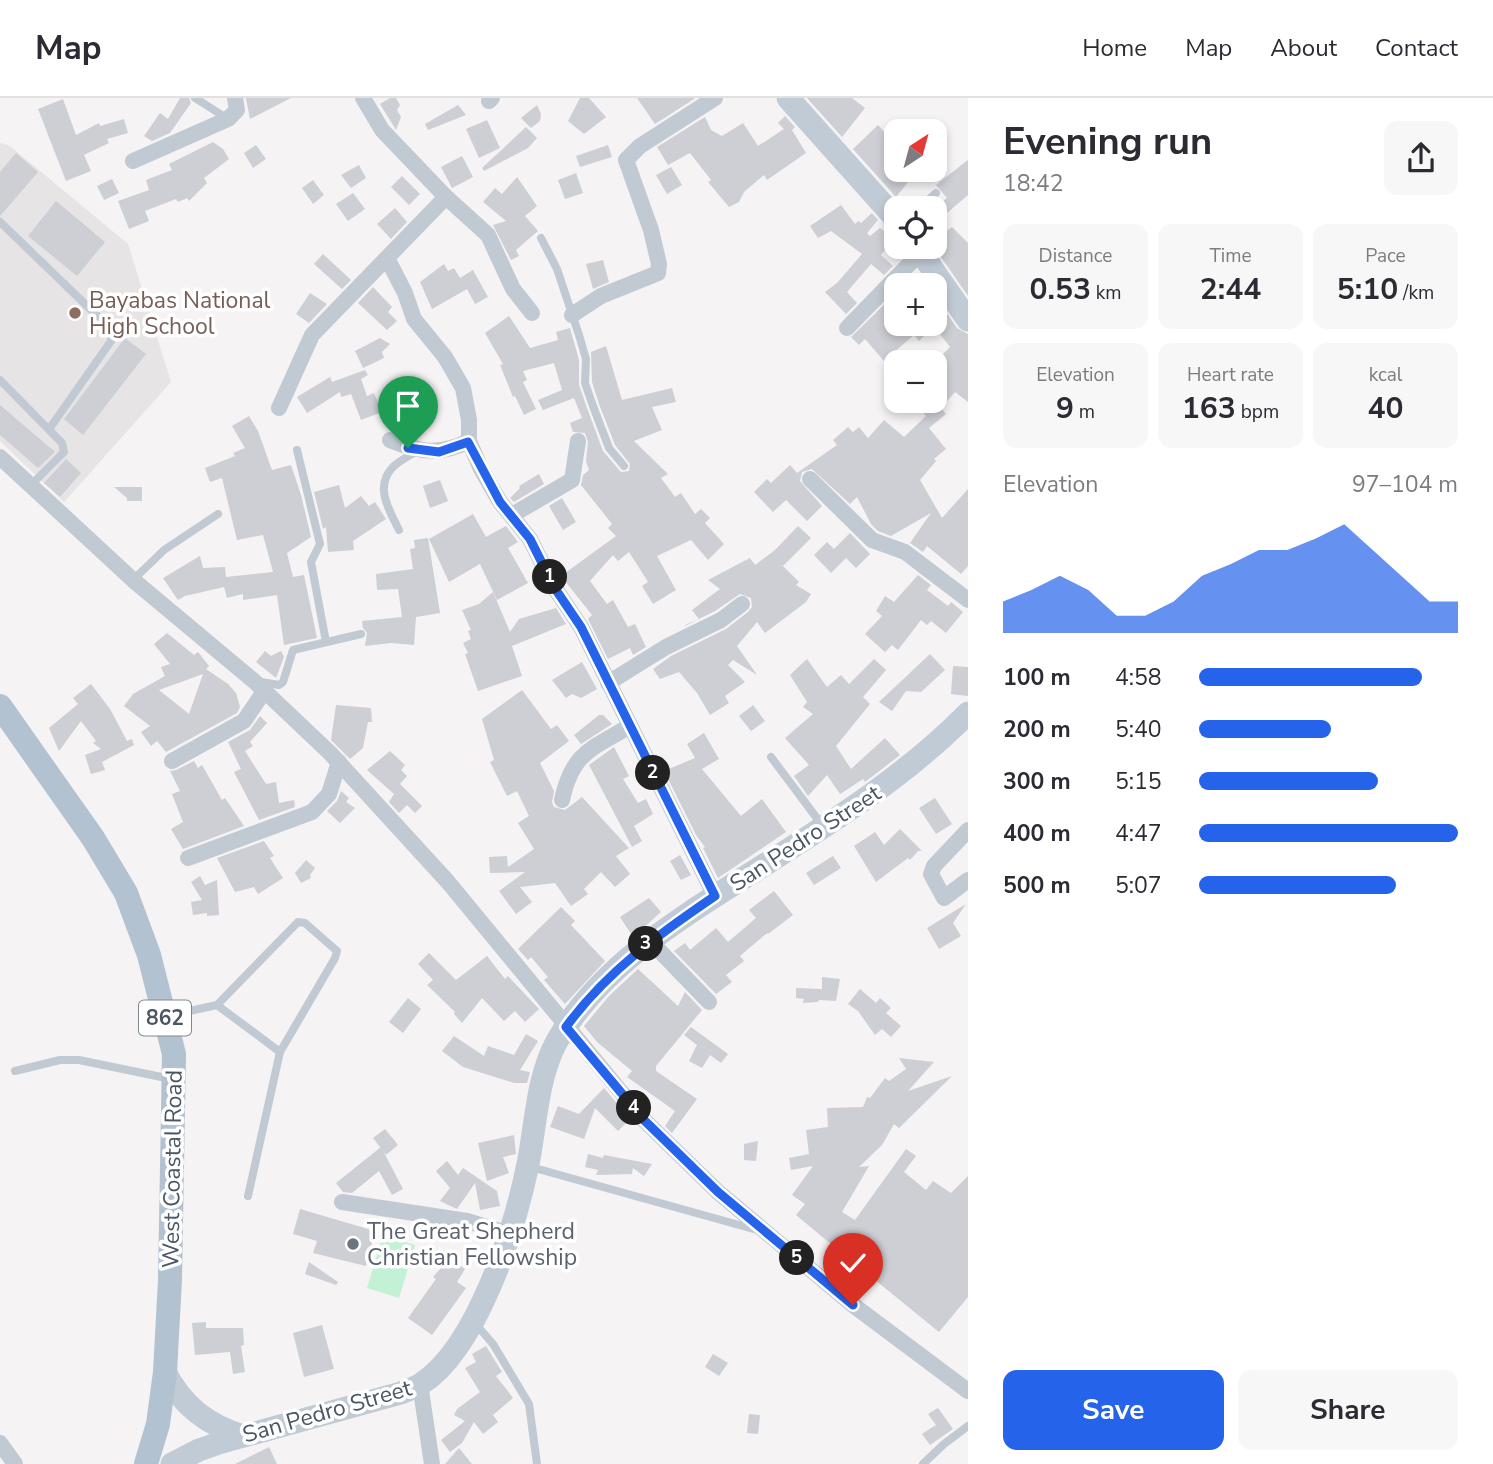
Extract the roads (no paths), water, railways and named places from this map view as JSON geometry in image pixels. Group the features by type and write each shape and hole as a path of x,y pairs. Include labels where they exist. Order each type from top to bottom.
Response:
{"main road":[{"name":"West Coastal Road","path":"0,706 93,838 126,893 149,955 174,1054 165,1372 158,1424 146,1464"}],"street":[{"path":"133,161 228,118 237,110 235,98"},
{"path":"363,98 382,130 446,197 488,235 513,289 532,313"},
{"path":"572,315 601,296 658,274 659,264 650,230 626,160 640,146 715,98"},
{"path":"788,98 884,206"},
{"path":"279,408 312,335 339,304 446,197"},
{"path":"387,258 405,293 414,319 445,357 463,388 469,419 468,442 500,502 530,539 554,587 581,627 715,896"},
{"path":"847,328 910,259"},
{"path":"926,259 968,320"},
{"path":"390,440 416,451 439,452 468,442"},
{"path":"512,514 572,480 578,441"},
{"path":"0,457 132,580 260,686 339,762 448,882 645,1121 718,1192 853,1305 968,1391"},
{"path":"810,479 872,540 905,552 968,600"},
{"path":"608,683 666,647 720,620 742,604"},
{"path":"172,761 244,721 260,686"},
{"name":"San Pedro Street","path":"172,1464 199,1450 327,1415 420,1384 454,1351 485,1298 509,1234 528,1166 543,1082 553,1049 566,1027 604,984 650,940 897,778 968,713"},
{"path":"562,800 566,779 577,761 587,751 630,726"},
{"path":"188,858 312,811 329,794 339,762"},
{"path":"968,830 934,866 931,874 944,898 968,880"},
{"path":"650,940 709,1002"},
{"path":"342,1202 467,1221 509,1234"},
{"path":"165,1372 181,1398 200,1416 220,1429 243,1436"},
{"path":"420,1384 432,1464"},
{"path":"0,1443 15,1464"}],"lane":[{"path":"195,98 228,118"},
{"path":"933,196 936,193"},
{"path":"0,222 111,329 113,335 50,428"},
{"path":"541,237 557,269 586,359 585,383 593,406 609,448 624,466"},
{"path":"0,380 62,443 64,452 30,486"},
{"path":"297,450 320,544 311,562 326,642"},
{"path":"399,530 385,500 384,480 393,467 416,451"},
{"path":"132,580 164,550 218,513"},
{"path":"260,686 279,685 286,677 293,650 361,634"},
{"path":"771,757 824,827"},
{"path":"164,1016 218,1005 298,922 305,923 337,951 280,1052 248,1196"},
{"path":"218,1005 280,1052"},
{"path":"15,1071 60,1060 79,1060 174,1080"},
{"path":"528,1166 766,1233"},
{"path":"472,1320 493,1344 529,1404 537,1464"},
{"path":"923,1464 968,1426"}],"place":[{"name":"Bayabas National High School","path":"75,313"},
{"name":"The Great Shepherd Christian Fellowship","path":"353,1244"}]}
